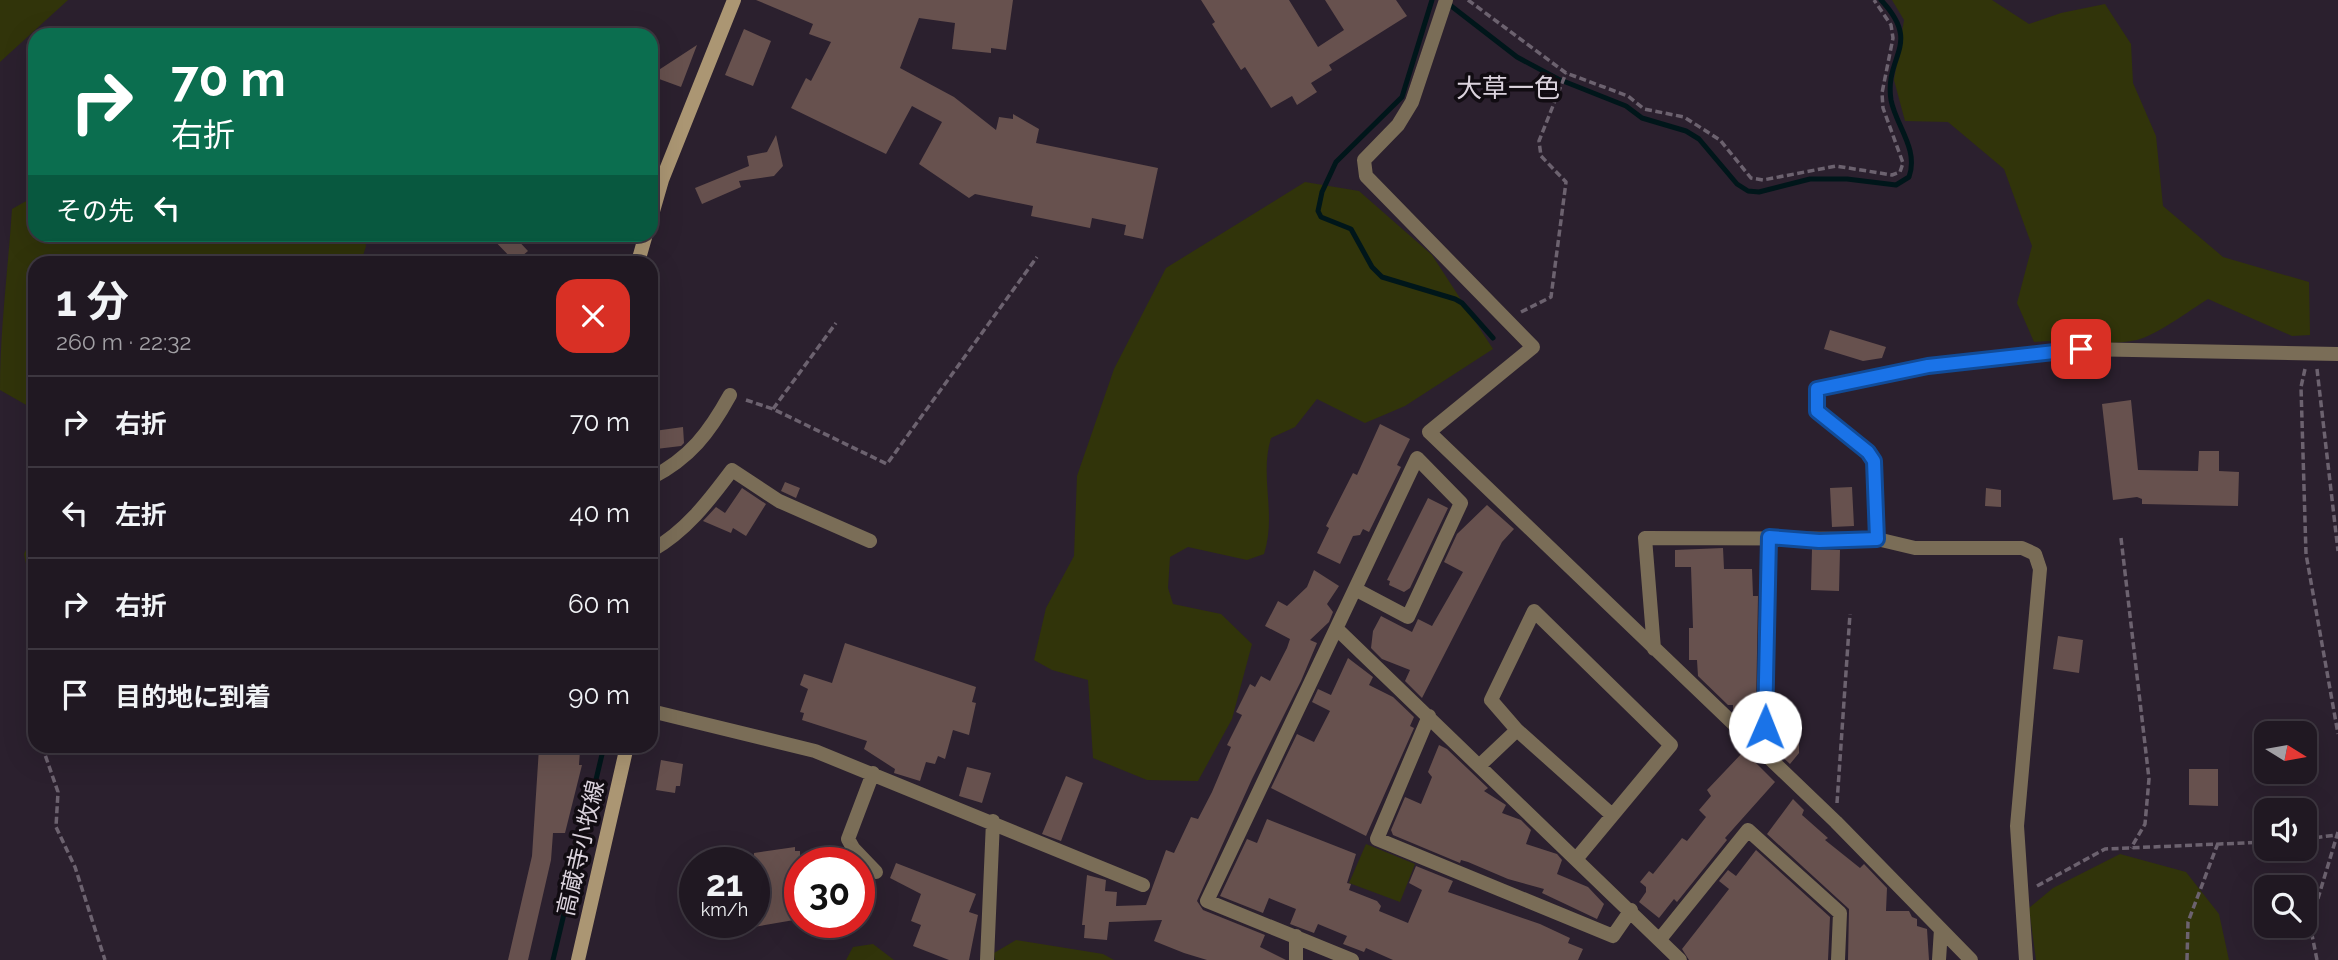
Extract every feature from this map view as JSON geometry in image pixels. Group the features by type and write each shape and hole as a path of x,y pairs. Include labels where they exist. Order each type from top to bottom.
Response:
{"main road":[{"path":"658,194 734,0"},
{"name":"高蔵寺小牧線","path":"578,960 625,753"}],"street":[{"path":"1446,0 1412,102 1398,125 1364,160 1366,176 1533,347 1429,432 1836,822 1971,960"},
{"path":"1877,539 1874,461 1868,452 1817,411 1817,389 1928,366 2081,349 2338,354"},
{"path":"658,474 678,464 713,426 730,395"},
{"path":"1352,960 1207,901 1417,458 1461,503 1408,617 1355,589"},
{"path":"658,547 672,539 703,509 732,470 779,501 870,541"},
{"path":"1654,649 1645,538 1769,537 1819,541 1877,539 1915,548 2022,548 2035,554 2040,569 2017,826 2026,960"},
{"path":"1765,755 1769,537"},
{"path":"1577,858 1671,746 1534,611 1491,700 1517,730 1612,816"},
{"path":"1338,629 1680,960"},
{"path":"658,713 815,751 993,821 1143,885"},
{"path":"1429,716 1377,839 1613,936 1631,910"},
{"path":"1480,765 1517,730"},
{"path":"873,773 848,839 876,872"},
{"path":"987,960 993,821"},
{"path":"1660,939 1748,830 1840,913 1838,960"},
{"path":"1939,960 1941,929"},
{"path":"1296,936 1296,960"}],"path":[{"path":"1468,0 1566,73 1628,96 1644,109 1684,117 1720,140 1751,178 1763,180 1836,166 1892,175 1900,172 1903,163 1884,108 1882,93 1893,38 1887,16 1874,0"},
{"path":"1506,320 1551,297 1566,182 1541,156 1539,141 1566,73"},
{"path":"730,395 773,409 887,464 1037,257"},
{"path":"773,409 836,323"},
{"path":"2311,353 2338,551"},
{"path":"2311,353 2301,387 2305,554 2338,734"},
{"path":"2121,538 2149,779 2146,824 2131,848"},
{"path":"1836,822 1850,614"},
{"path":"44,753 58,792 56,827 75,867 105,960"},
{"path":"2317,837 2337,833 2310,925 2317,960"},
{"path":"2023,894 2105,849 2254,842"},
{"path":"2187,960 2188,922 2218,843"}],"green space":[{"path":"0,0 68,0 37,28 28,28 28,36 0,62"},
{"path":"1892,0 1992,0 2029,24 2061,13 2105,4 2131,44 2133,83 2156,136 2163,206 2223,257 2309,282 2310,335 2292,336 2208,299 2164,328 2137,340 2112,343 2034,342 2017,303 2032,246 2004,169 1948,122 1905,121 1894,80 1904,20"},
{"path":"1305,182 1359,191 1432,255 1493,349 1405,406 1365,423 1317,399 1295,427 1271,438 1267,467 1269,524 1264,554 1247,560 1188,547 1170,557 1168,588 1173,604 1221,614 1252,644 1232,719 1198,781 1147,780 1093,758 1088,680 1052,670 1034,660 1046,608 1074,556 1077,476 1114,369 1166,268"},
{"path":"28,200 28,242 365,242 366,246 363,256 28,256 28,406 0,390 12,209"},
{"path":"28,546 28,573 24,554"},
{"path":"1366,844 1415,864 1400,902 1349,883"},
{"path":"2120,854 2186,872 2219,914 2229,960 2036,960 2029,908 2053,888"},
{"path":"1016,940 1103,954 1114,960 995,960 994,953"},
{"path":"873,944 894,960 846,960 853,947"}],"building":[{"path":"756,0 1013,0 1006,50 991,48 991,53 952,49 955,23 919,18 900,68 954,97 996,130 999,117 1013,119 1013,114 1039,129 1036,143 1158,168 1143,239 1124,235 1126,225 1092,218 1090,228 1031,216 1033,206 975,194 969,198 919,164 942,122 912,106 886,154 791,108 806,78 811,81 831,42 809,34 813,24"},
{"path":"1201,0 1289,0 1318,47 1344,30 1325,0 1396,0 1407,16 1329,65 1332,70 1311,83 1317,92 1297,105 1292,96 1271,108 1245,67 1241,70 1212,24 1215,22"},
{"path":"744,29 771,41 753,86 725,75"},
{"path":"697,45 681,87 658,79 658,70"},
{"path":"776,135 783,166 774,176 739,181 741,187 702,204 695,188 749,166 747,156 767,152"},
{"path":"496,242 520,242 528,251 522,256 509,256"},
{"path":"1830,330 1886,347 1882,358 1863,361 1824,349"},
{"path":"2131,400 2138,470 2198,471 2199,451 2219,451 2219,471 2239,472 2238,506 2142,504 2142,499 2137,497 2113,500 2102,404"},
{"path":"1380,424 1410,439 1397,465 1401,467 1369,532 1363,529 1360,535 1353,536 1340,564 1317,553 1329,528 1326,526 1353,473 1357,475"},
{"path":"683,427 684,443 681,446 658,449 658,430"},
{"path":"785,482 800,488 796,498 781,491"},
{"path":"1852,487 1854,526 1832,527 1830,488"},
{"path":"742,488 766,504 746,536 733,528 731,533 703,521 716,507 725,513"},
{"path":"1986,488 2001,490 2001,507 1985,506"},
{"path":"1428,498 1448,508 1410,588 1404,592 1389,585 1390,581 1387,580"},
{"path":"1487,505 1514,529 1502,542 1422,698 1405,681 1410,670 1382,659 1371,648 1373,631 1381,616 1412,632 1418,619 1432,626 1463,572 1444,562 1457,534"},
{"path":"1723,548 1724,569 1752,569 1753,596 1758,596 1756,710 1733,710 1733,705 1728,705 1698,676 1697,660 1689,660 1689,628 1693,628 1691,567 1675,567 1675,550"},
{"path":"1812,549 1840,550 1839,591 1811,590"},
{"path":"1314,570 1339,586 1327,604 1333,612 1329,622 1310,640 1317,643 1301,681 1252,779 1197,901 1203,910 1265,935 1260,947 1286,960 1207,960 1184,953 1154,941 1162,920 1109,922 1107,940 1084,938 1085,925 1082,925 1087,875 1106,880 1105,891 1117,892 1116,906 1146,905 1166,850 1174,853 1191,817 1198,819 1212,792 1231,747 1227,745 1242,715 1236,712 1250,684 1255,687 1261,676 1270,681 1287,648 1290,639 1265,626 1278,601 1287,606 1307,587"},
{"path":"2058,636 2083,640 2079,673 2053,669"},
{"path":"845,643 976,687 972,702 976,703 969,735 953,730 945,759 938,756 935,764 926,762 920,781 894,773 895,769 864,749 867,741 802,720 804,713 800,712 808,689 800,685 804,674 832,683"},
{"path":"1348,658 1373,677 1369,685 1393,697 1414,717 1410,726 1414,728 1366,836 1271,788 1297,734 1314,742 1330,711 1312,702 1318,689 1331,695"},
{"path":"1778,717 1799,717 1799,753 1790,764 1778,753"},
{"path":"1439,745 1447,749 1488,788 1484,791 1506,805 1502,813 1521,820 1531,830 1526,844 1557,854 1562,860 1557,874 1588,887 1604,904 1597,919 1542,893 1544,889 1508,879 1468,862 1461,860 1460,863 1393,835 1391,830 1405,797 1421,804 1432,777 1428,772"},
{"path":"1744,751 1775,782 1725,838 1727,840 1677,902 1674,899 1659,918 1639,902 1646,892 1646,887 1640,882 1649,871 1653,874 1682,838 1687,841 1706,817 1699,810 1711,796 1707,790"},
{"path":"539,753 580,753 579,765 582,765 565,833 553,833 551,860 528,960 508,960 532,856"},
{"path":"661,760 683,764 680,786 676,786 675,793 656,790"},
{"path":"967,767 991,773 982,803 959,796"},
{"path":"2189,769 2218,769 2218,806 2189,805"},
{"path":"1066,776 1083,783 1061,841 1042,834"},
{"path":"1793,799 1804,810 1802,815 1828,838 1825,840 1860,868 1864,864 1887,888 1886,911 1909,911 1912,917 1917,919 1917,926 1927,929 1929,960 1848,960 1849,909 1767,834"},
{"path":"1267,819 1356,854 1347,883 1351,884 1349,890 1377,901 1381,906 1379,911 1408,923 1422,890 1409,883 1416,866 1453,881 1448,892 1540,924 1570,938 1568,943 1583,949 1578,960 1393,960 1366,948 1364,952 1343,944 1347,936 1318,924 1314,933 1290,924 1296,909 1269,898 1263,913 1220,896 1247,839 1257,843"},
{"path":"784,849 784,922 770,924 770,851"},
{"path":"1756,850 1830,917 1828,960 1689,960 1682,949 1729,889 1719,881 1728,870 1736,876"},
{"path":"896,863 976,894 969,912 978,915 969,960 949,960 913,946 921,925 911,921 921,894 890,878"}],"waterway":[{"path":"1432,0 1402,97 1336,162 1322,192 1318,211 1321,217 1351,229 1372,267 1382,277 1455,299 1462,303 1493,338"},
{"path":"1446,2 1517,57 1558,79 1626,106 1642,118 1686,131 1699,139 1737,184 1748,191 1759,192 1810,179 1847,179 1896,185 1909,177 1909,147 1894,110 1890,85 1901,40 1893,15 1881,0"},
{"path":"553,960 602,753"}],"district":[{"name":"大草一色","path":"1508,88"}],"route":[{"path":"1765,727 1769,537 1819,541 1877,539 1874,461 1868,452 1817,411 1817,389 1928,366 2081,349"}]}
